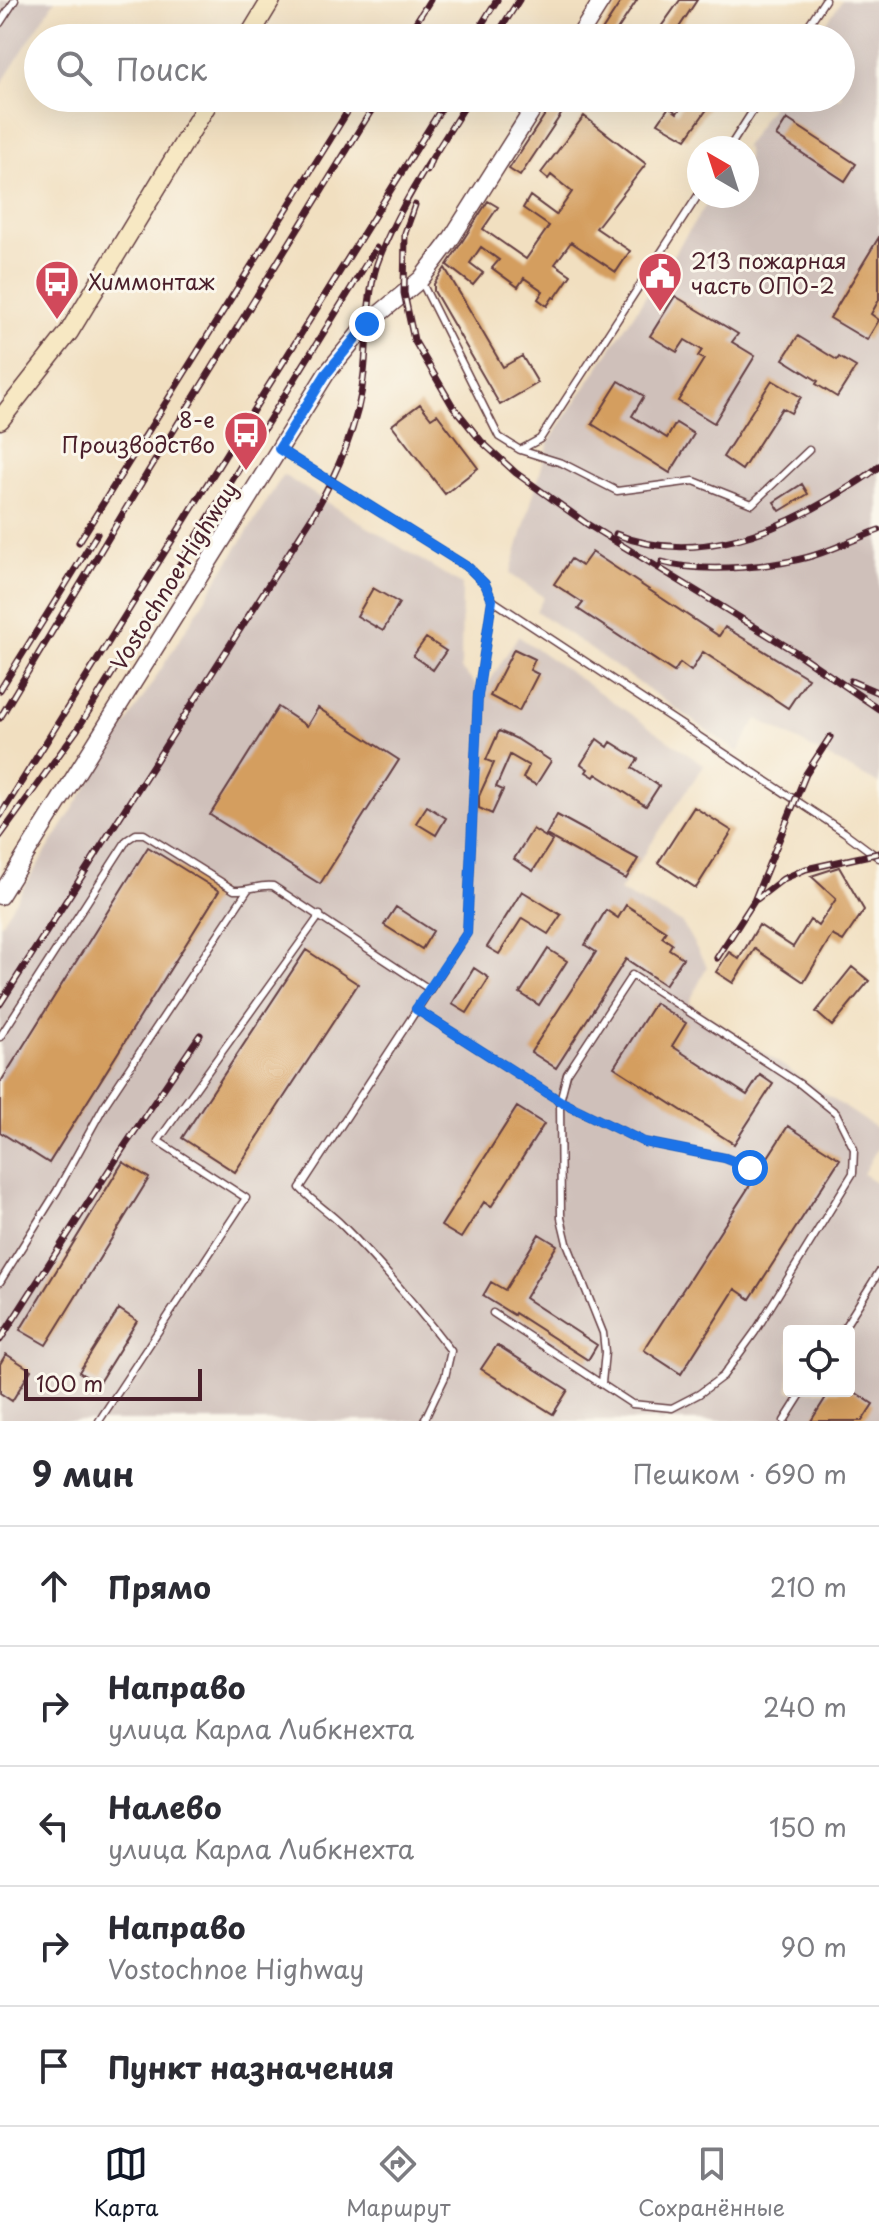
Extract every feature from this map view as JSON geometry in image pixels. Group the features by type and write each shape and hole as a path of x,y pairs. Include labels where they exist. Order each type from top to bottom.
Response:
{"main road":[{"path":"256,24 271,0"},
{"path":"0,420 69,332 203,112"}],"street":[{"path":"587,24 602,0"},
{"name":"Vostochnoe Highway","path":"0,896 342,352 367,324 421,279 449,242 531,112"}],"lane":[{"path":"0,23 15,0"},
{"path":"809,24 825,0"},
{"path":"737,136 752,112"},
{"path":"520,450 540,439 690,208"},
{"path":"421,279 499,437 520,450 562,463 617,491 694,481 752,504 809,450"},
{"path":"279,449 469,568 485,584 492,600 478,695 467,933 300,1188 338,1221 396,1280 451,1351 445,1377 424,1421"},
{"path":"492,600 879,858"},
{"path":"0,1037 127,840 136,834 144,834 234,890 273,886 429,989"},
{"path":"0,1282 57,1191 104,1106 247,891"},
{"path":"99,1421 246,1198 158,1141 320,915"},
{"path":"493,1313 632,1404 672,1408 699,1394 723,1376 755,1332 853,1173 854,1149 836,1113 800,1084 632,975 567,1074 560,1101 561,1218 572,1257 603,1333 602,1383"},
{"path":"416,1009 560,1101 644,1142 725,1158 750,1168"},
{"path":"846,1325 879,1272"},
{"path":"784,1421 799,1397"}],"shaded area":[{"path":"0,0 55,0 40,24 24,24 24,48 0,86"},
{"path":"842,0 879,0 879,784 757,719 738,752 536,611 544,597 510,574 549,442 704,208 759,208 759,136 752,136 768,112 855,112 855,24 826,24"},
{"path":"283,475 462,585 461,669 483,692 518,636 704,765 619,891 682,923 707,967 689,1003 879,1130 879,1145 863,1174 879,1184 879,1421 0,1421 0,925"}],"building":[{"path":"622,0 637,0 621,24 606,24"},
{"path":"680,0 697,0 681,24 663,24"},
{"path":"547,112 563,112 520,176 509,169"},
{"path":"666,112 705,112 686,139 658,123"},
{"path":"584,116 646,164 596,228 630,251 616,272 571,242 555,264 571,275 547,306 538,299 543,291 524,278 518,287 492,268 499,260 481,247 470,263 483,273 473,285 447,265 488,201 498,207 483,229 526,259 549,226 523,208 530,196 556,215 572,192 551,175 548,179 541,173"},
{"path":"787,119 856,164 845,181 776,136"},
{"path":"879,237 879,300 871,314 879,320 867,340 830,318"},
{"path":"445,268 503,367 522,356 538,383 500,405 434,291 434,284"},
{"path":"675,296 738,334 732,342 755,356 714,423 678,401 704,359 698,356 702,350 685,340 677,352 650,336"},
{"path":"798,336 837,360 839,357 856,367 837,397 783,359"},
{"path":"772,380 801,397 791,413 782,408 742,470 723,457"},
{"path":"619,381 644,396 632,416 667,438 676,423 694,434 670,473 592,424"},
{"path":"420,404 431,418 437,414 478,468 445,494 392,425"},
{"path":"802,484 808,494 780,511 774,502"},
{"path":"592,552 719,636 725,627 808,678 788,708 703,652 691,671 680,663 674,672 578,609 583,603 554,584 571,559 582,566"},
{"path":"373,588 399,603 383,631 357,616"},
{"path":"426,638 446,651 433,670 413,656"},
{"path":"514,649 535,659 530,670 538,674 519,711 490,696"},
{"path":"278,707 307,726 318,708 399,760 320,884 210,815"},
{"path":"499,731 551,761 536,785 523,778 529,766 510,755 496,787 503,790 492,814 479,808 479,796 494,763 486,760"},
{"path":"597,739 608,747 611,742 638,759 632,768 659,786 646,806 596,774 594,777 586,772 588,769 581,764"},
{"path":"427,806 446,818 436,835 416,823"},
{"path":"694,807 732,831 696,888 658,863"},
{"path":"557,815 638,859 626,879 546,835"},
{"path":"533,829 552,841 533,871 514,859"},
{"path":"148,847 219,891 49,1163 0,1132 0,1083"},
{"path":"839,867 864,910 843,941 832,935 804,982 755,949 733,983 716,972 729,952 739,959 759,925 793,947 810,920 818,926 836,899 811,876"},
{"path":"522,891 561,915 548,934 522,918 499,954 487,947"},
{"path":"626,905 666,931 662,937 672,944 669,949 683,958 665,985 626,959 556,1068 531,1052 596,952 585,945 606,910 618,918"},
{"path":"396,907 433,931 422,949 384,925"},
{"path":"548,949 567,961 539,1005 520,993"},
{"path":"306,950 358,984 235,1172 182,1138"},
{"path":"852,967 869,981 832,1026 816,1012"},
{"path":"474,968 489,978 467,1013 452,1004"},
{"path":"655,1003 686,1023 672,1046 747,1095 760,1075 773,1084 734,1144 614,1067"},
{"path":"517,1107 544,1124 491,1207 484,1202 461,1238 441,1226"},
{"path":"788,1126 840,1159 750,1299 735,1289 681,1374 644,1350"},
{"path":"123,1162 149,1178 46,1345 20,1330"},
{"path":"539,1234 557,1245 525,1298 597,1345 588,1360 483,1296 491,1282 505,1290"},
{"path":"119,1309 137,1321 98,1384 79,1372"},
{"path":"497,1345 568,1390 553,1414 481,1369"},
{"path":"6,1354 31,1370 12,1401 0,1393 0,1364"},
{"path":"855,1392 873,1404 862,1421 811,1421 826,1397 855,1397"}],"railway":[{"path":"415,24 430,0"},
{"path":"482,24 497,0"},
{"path":"504,24 519,0"},
{"path":"79,542 347,112"},
{"path":"0,718 370,112"},
{"path":"0,816 439,112"},
{"path":"427,171 461,112"},
{"path":"0,1004 312,517 330,483 346,448 357,411 369,304 377,264 401,210 431,160"},
{"path":"415,205 405,233 404,293 414,340 452,405 481,441 516,473 587,524 794,651 879,709"},
{"path":"0,836 77,730 376,248"},
{"path":"616,534 645,543 675,547 734,540 791,520 879,466"},
{"path":"662,562 698,568 785,562 821,553 879,530"},
{"path":"0,690 97,534"},
{"path":"851,681 879,693"},
{"path":"717,958 754,901 806,774 830,737"},
{"path":"757,899 783,879 806,869 879,853"},
{"path":"0,1340 200,1035"}],"place":[{"name":"213 пожарная часть ОПО-2","path":"660,313"},
{"name":"Химмонтаж","path":"57,321"},
{"name":"8-е Производство","path":"246,472"}],"route":[{"path":"367,324 326,374 279,449 469,568 485,584 492,600 478,695 467,933 416,1009 560,1101 644,1142 725,1158 750,1168"}]}
